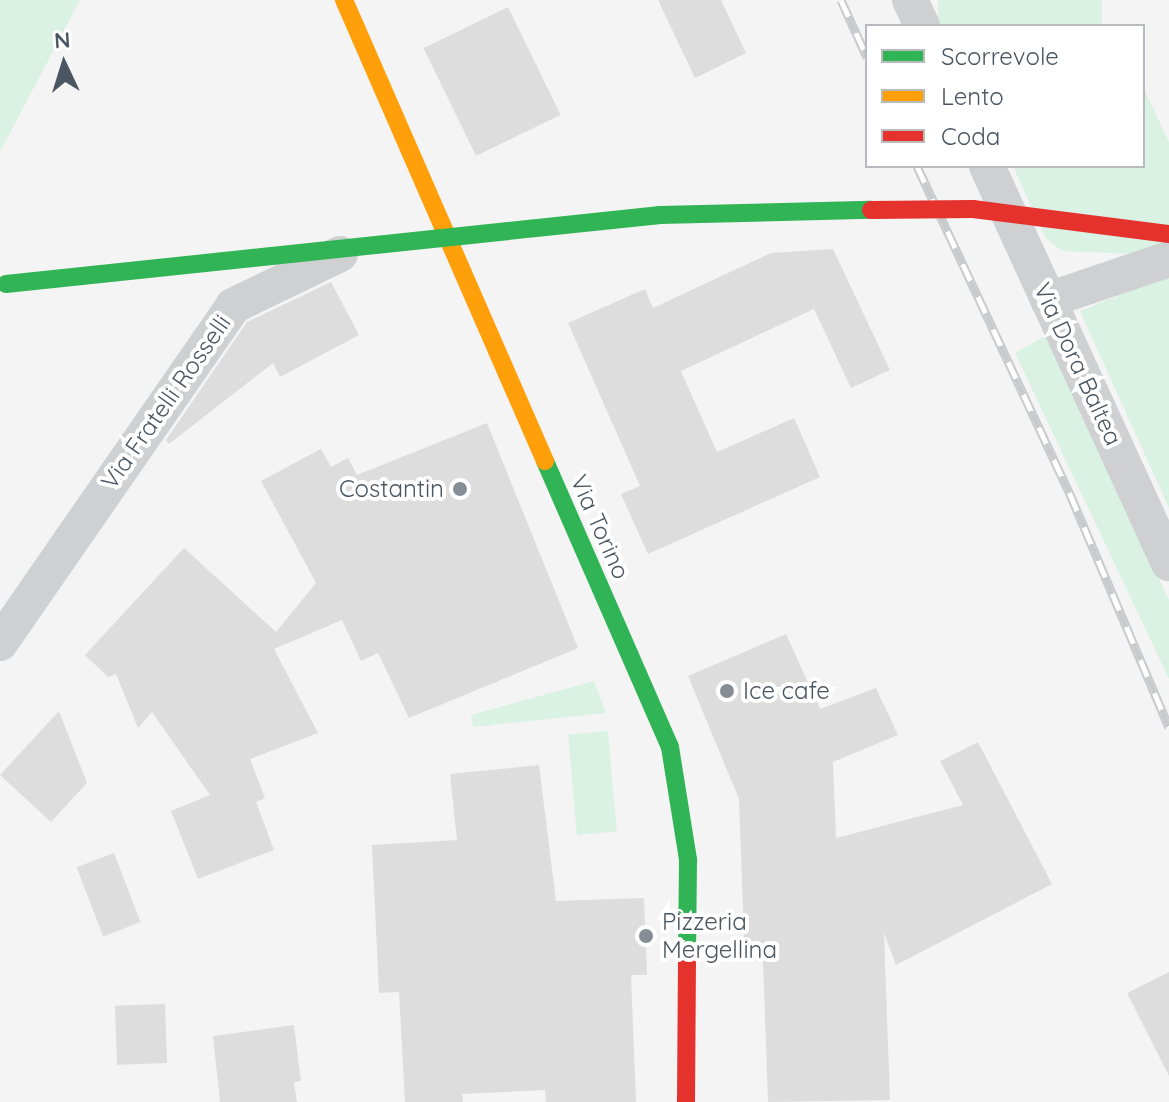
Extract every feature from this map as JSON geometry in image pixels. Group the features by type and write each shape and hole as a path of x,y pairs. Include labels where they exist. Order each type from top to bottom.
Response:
{"street":[{"name":"Via Torino","path":"344,0 670,747 688,860 686,1102"},
{"path":"910,0 921,24"},
{"name":"Via Dora Baltea","path":"988,168 1169,563"},
{"path":"6,284 660,215 761,210 973,209 1169,234"},
{"name":"Via Fratelli Rosselli","path":"0,643 233,306 349,249 438,216"},
{"path":"1048,300 1169,259"}],"green space":[{"path":"0,0 80,0 0,152"},
{"path":"938,0 1102,0 1102,24 938,24"},
{"path":"1145,91 1169,142 1169,242 1134,254 1063,251 1046,239 1014,168 1145,168"},
{"path":"1169,275 1169,508 1080,311"},
{"path":"1045,336 1169,600 1169,679 1015,353"},
{"path":"594,681 606,713 473,727 471,715"},
{"path":"608,731 617,832 577,835 568,734"}],"building":[{"path":"658,0 721,0 746,53 695,78"},
{"path":"508,7 561,115 476,156 424,48"},
{"path":"833,249 890,370 851,388 814,309 681,371 717,452 794,418 820,477 648,554 621,494 640,486 568,323 645,289 653,308 771,253"},
{"path":"331,282 359,335 280,377 273,363 169,444 166,440 247,322"},
{"path":"487,423 578,648 409,718 378,653 361,661 342,620 274,649 318,733 250,759 265,798 256,802 274,850 198,879 171,811 210,795 152,712 138,728 116,674 108,677 85,655 184,548 276,632 316,583 261,481 321,449 331,467 348,458 357,475"},
{"path":"786,634 820,709 876,688 898,735 833,762 836,838 963,805 940,761 978,742 1052,884 896,965 884,933 890,1100 768,1102 763,960 745,961 739,799 688,676"},
{"path":"59,711 87,783 51,822 0,775"},
{"path":"539,765 556,901 644,898 647,975 631,975 636,1102 546,1102 545,1090 462,1094 463,1102 405,1102 399,992 379,993 372,845 457,840 450,774"},
{"path":"114,853 141,922 103,936 77,867"},
{"path":"1169,972 1169,1076 1127,993"},
{"path":"165,1004 167,1063 117,1065 115,1006"},
{"path":"294,1025 301,1081 294,1082 297,1102 220,1102 213,1036"}],"railway":[{"path":"841,0 865,53"},
{"path":"918,168 1070,494 1169,727"}],"traffic: fast":[{"path":"6,284 660,215 871,210"},
{"path":"545,461 670,747 688,860 687,955"}],"traffic: slow":[{"path":"344,0 545,461"}],"traffic: jam":[{"path":"871,210 973,209 1169,234"},
{"path":"686,1102 687,955"}],"place":[{"name":"Costantin","path":"460,489"},
{"name":"Ice cafe","path":"727,691"},
{"name":"Pizzeria Mergellina","path":"646,936"}]}
